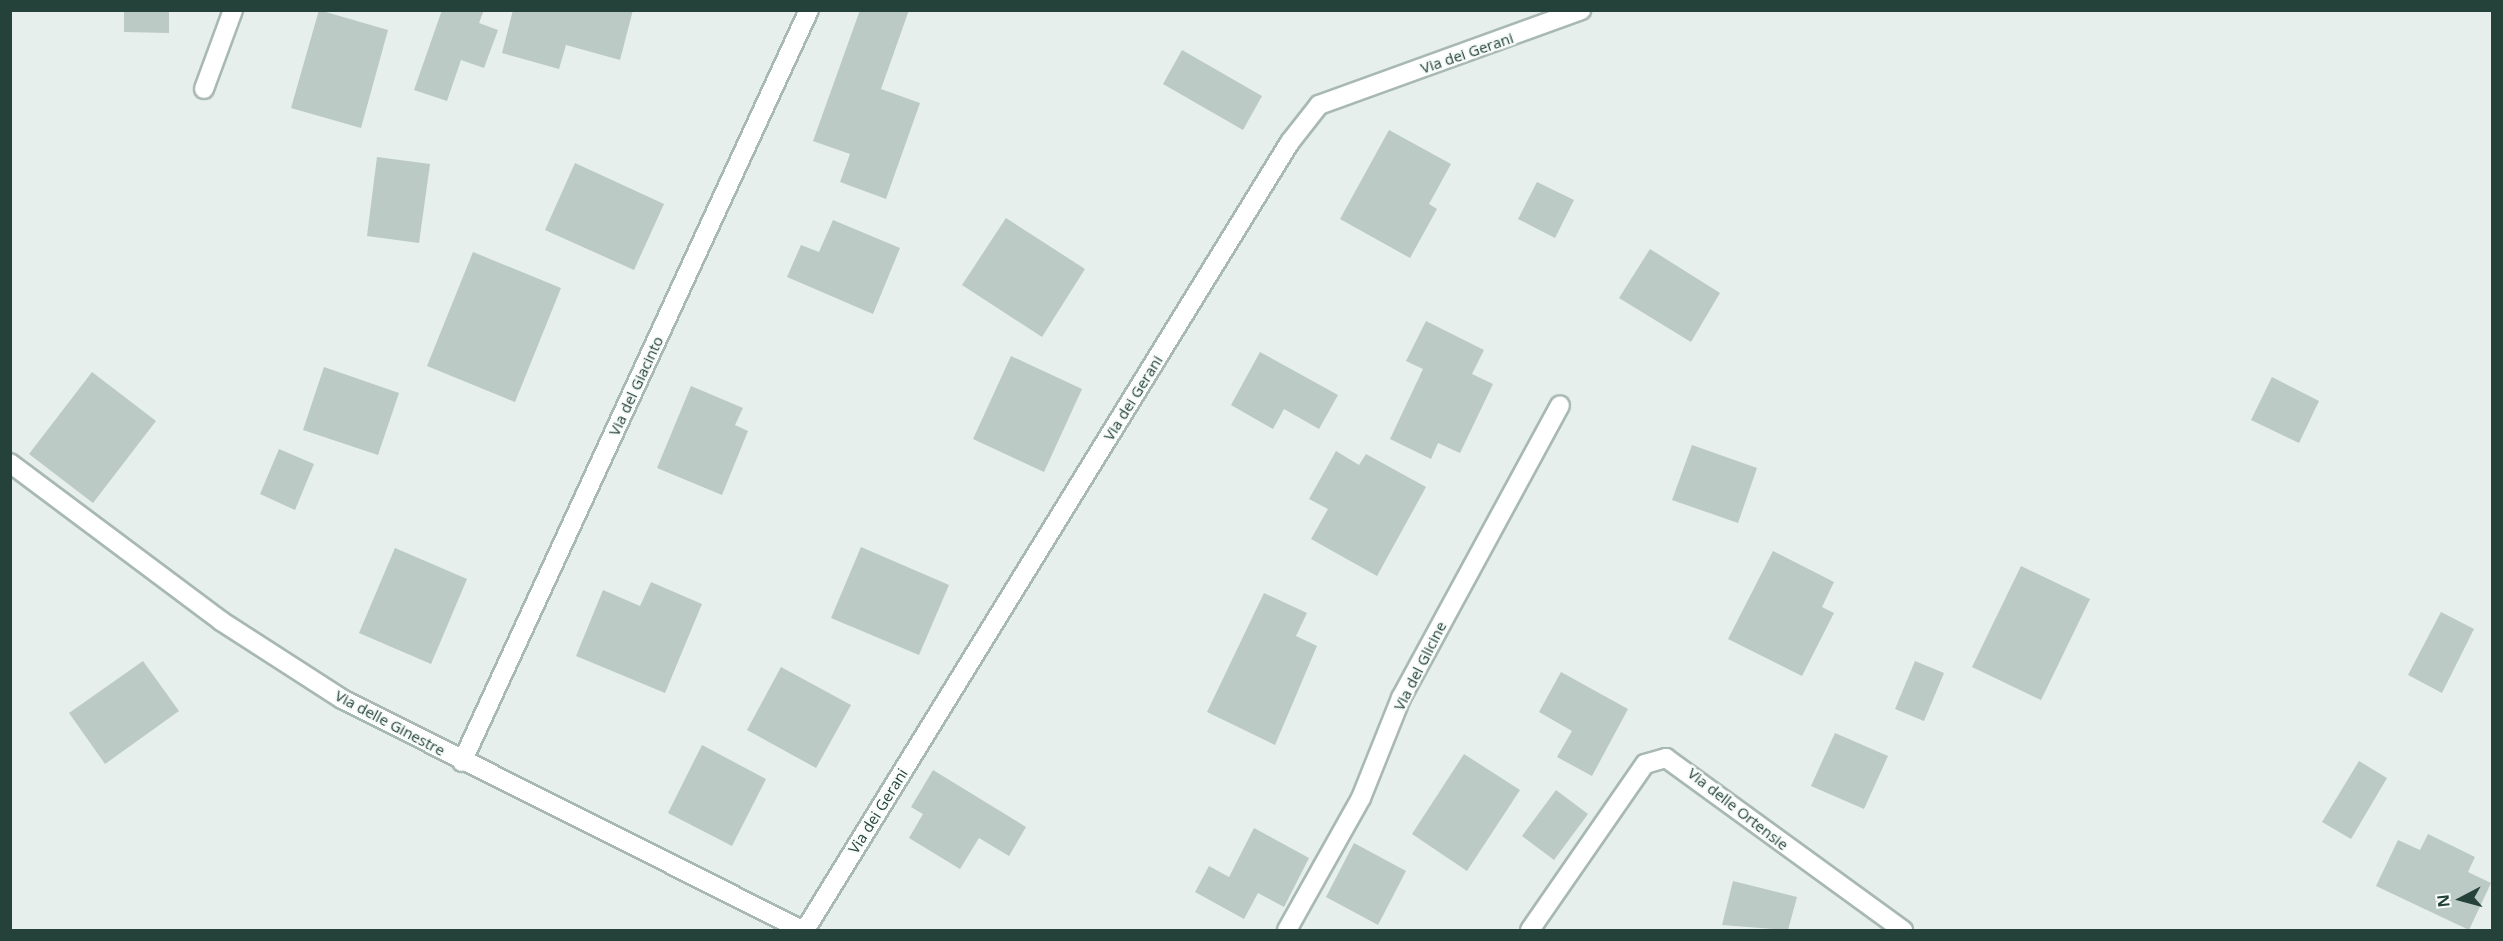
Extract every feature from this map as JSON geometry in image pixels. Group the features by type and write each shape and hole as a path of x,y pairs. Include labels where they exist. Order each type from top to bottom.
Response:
{"street":[{"path":"204,90 233,10"},
{"name":"Via del Giacinto","path":"462,762 809,10"},
{"name":"Via dei Gerani","path":"803,930 1290,142 1319,105 1581,10"},
{"name":"Via del Glicine","path":"1287,930 1361,798 1401,698 1560,405"},
{"name":"Via delle Ginestre","path":"10,463 220,621 342,699 462,762 803,930"},
{"name":"Via delle Ortensie","path":"1530,930 1644,764 1666,758 1903,930"}],"building":[{"path":"124,10 169,10 169,33 124,32"},
{"path":"319,10 388,30 361,128 291,108"},
{"path":"442,10 484,10 479,23 498,30 484,68 461,60 447,101 414,90"},
{"path":"513,10 633,10 620,60 566,45 559,69 502,53"},
{"path":"860,10 909,10 881,89 920,103 886,199 840,182 850,154 813,141"},
{"path":"1182,50 1262,96 1243,130 1163,84"},
{"path":"1389,130 1451,164 1429,204 1437,209 1410,258 1340,219"},
{"path":"377,157 430,164 419,243 367,236"},
{"path":"575,163 664,204 634,270 545,230"},
{"path":"1537,182 1574,200 1555,238 1518,219"},
{"path":"1006,218 1085,269 1042,337 962,285"},
{"path":"833,220 900,248 873,314 787,277 801,245 819,252"},
{"path":"1650,249 1720,293 1691,342 1619,298"},
{"path":"473,252 561,288 515,402 427,366"},
{"path":"1426,321 1484,350 1472,374 1493,384 1460,453 1438,443 1431,459 1390,439 1423,369 1406,361"},
{"path":"1260,352 1338,395 1319,429 1284,409 1273,429 1231,405"},
{"path":"1011,356 1082,389 1044,472 973,439"},
{"path":"324,367 399,393 378,455 303,430"},
{"path":"92,372 156,421 93,503 29,454"},
{"path":"2272,377 2319,401 2299,443 2251,420"},
{"path":"691,386 743,408 735,425 748,431 722,495 657,468"},
{"path":"1692,445 1757,468 1738,523 1672,500"},
{"path":"279,449 314,464 295,510 260,494"},
{"path":"1336,451 1359,465 1366,454 1426,487 1377,576 1311,539 1328,509 1309,499"},
{"path":"861,547 949,585 919,655 831,618"},
{"path":"395,548 467,579 431,664 359,633"},
{"path":"1773,551 1834,582 1822,607 1834,613 1802,676 1728,639"},
{"path":"2021,566 2090,599 2041,700 1972,667"},
{"path":"651,582 702,604 665,693 576,656 603,590 640,606"},
{"path":"1264,593 1307,613 1296,636 1317,646 1275,745 1207,712"},
{"path":"2441,612 2474,629 2442,693 2408,675"},
{"path":"143,661 179,711 105,764 69,713"},
{"path":"1915,661 1944,673 1924,721 1895,709"},
{"path":"781,667 851,705 816,768 747,730"},
{"path":"1561,672 1628,709 1592,776 1557,757 1572,731 1539,712"},
{"path":"1835,733 1888,756 1864,809 1811,786"},
{"path":"702,745 766,779 732,846 668,813"},
{"path":"1464,754 1520,790 1467,871 1412,834"},
{"path":"2359,761 2387,778 2351,839 2322,822"},
{"path":"933,770 1026,827 1009,856 979,838 960,869 909,838 923,814 911,807"},
{"path":"1556,790 1588,814 1554,860 1522,836"},
{"path":"1254,828 1309,858 1284,907 1258,893 1244,919 1195,892 1209,866 1229,877"},
{"path":"2428,834 2475,857 2468,872 2491,883 2469,930 2376,886 2398,840 2420,850"},
{"path":"1354,843 1406,871 1378,925 1326,897"},
{"path":"1733,881 1797,897 1788,930 1722,925"}]}
